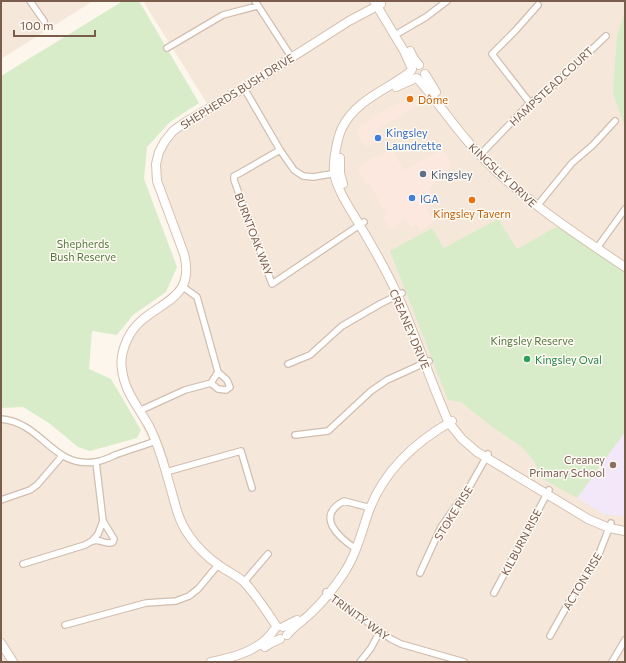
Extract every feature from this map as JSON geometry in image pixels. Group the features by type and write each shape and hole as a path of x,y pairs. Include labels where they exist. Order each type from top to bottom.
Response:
{"street":[{"path":"30,1 44,22"},
{"path":"397,34 426,17 447,1"},
{"name":"KINGSLEY DRIVE","path":"377,2 397,34 417,73 451,121 514,187 598,246 625,267"},
{"name":"SHEPHERDS BUSH DRIVE","path":"183,287 187,265 157,181 156,164 159,152 165,141 173,131 292,58 349,21 353,16 377,2"},
{"path":"167,48 223,15 256,4 292,58"},
{"path":"530,103 492,54 515,32 538,5"},
{"name":"HAMPSTEAD COURT","path":"481,153 530,103 554,85 606,36"},
{"name":"CREANEY DRIVE","path":"417,73 400,79 362,103 350,115 337,140 337,173 341,193 362,223 400,294 450,419 469,446 548,492 588,519 625,531"},
{"path":"244,88 280,150 294,170 303,176 313,177 337,173"},
{"path":"538,204 572,163 593,145 615,121"},
{"name":"BURNTOAK WAY","path":"280,150 234,176 234,180 272,284 362,223"},
{"path":"598,246 625,209"},
{"name":"KINGSLEY DRIVE","path":"598,246 625,262"},
{"path":"210,383 218,389 226,390 230,387 227,380 218,372 197,297 183,287 174,298 147,315 133,329 125,345 121,369 126,386 156,441 180,520 188,534 198,547 218,565 244,582 278,628 286,629 283,637"},
{"path":"288,364 310,355 342,326 400,294"},
{"path":"295,435 328,431 371,391 387,380 427,361"},
{"path":"139,411 185,390 210,383 218,372"},
{"path":"1,419 12,420 22,425 38,435 62,456 80,463 96,462 156,441"},
{"path":"231,662 246,657 283,637 310,614 345,571 368,507 384,482 401,460 450,419"},
{"path":"166,472 241,451 252,488"},
{"path":"1,500 30,490 37,485 62,456"},
{"name":"STOKE RISE","path":"420,573 441,527 470,486 487,456"},
{"path":"92,541 96,540 110,543 114,539 103,521 96,462"},
{"name":"KILBURN RISE","path":"494,593 548,492"},
{"path":"354,548 336,533 332,525 331,516 333,509 344,500 368,507"},
{"path":"23,564 85,546 98,534 103,521"},
{"name":"CREANEY DRIVE","path":"610,526 625,526"},
{"name":"ACTON RISE","path":"550,636 574,593 597,558 610,526"},
{"path":"244,582 268,554"},
{"path":"65,626 146,603 176,600 189,596 198,589 218,565"},
{"path":"211,662 244,653 259,646 278,628 288,625 303,616 328,593"},
{"name":"TRINITY WAY","path":"328,593 391,639 401,644 464,662"},
{"path":"278,628 275,636 283,637"},
{"path":"360,662 371,648 380,631"},
{"path":"612,662 625,640"},
{"path":"1,642 13,662"},
{"path":"1,650 8,662"}],"shaded area":[{"path":"1,1 93,1 1,59"},
{"path":"143,1 625,1 625,662 1,662 1,416 7,415 20,419 59,452 76,460 95,461 149,440 127,396 117,371 121,347 170,297 180,282 184,265 177,239 151,176 155,151 175,126 208,105"},
{"path":"413,95 419,105 379,128 378,132 382,138 367,147 356,130 361,127 360,125"},
{"path":"391,149 403,169 407,169 442,150 448,157 452,167 437,176 439,181 428,188 436,202 426,208 434,221 421,230 416,224 411,228 405,219 390,229 384,216 386,213 370,185 365,181 358,169 359,166"},
{"name":"Creaney Primary School","path":"625,432 625,517 604,514 577,498"}],"green space":[{"name":"Shepherds Bush Reserve","path":"123,1 139,1 199,103 170,122 147,147 144,179 177,267 166,292 133,315 117,335 92,331 89,369 111,379 141,430 137,438 90,451 78,447 49,423 23,407 1,408 1,76"},
{"path":"625,11 625,123 623,122 613,93 617,36"},
{"name":"Kingsley Reserve","path":"498,219 517,249 558,226 625,273 625,432 577,498 537,476 537,469 534,461 523,448 487,423 461,402 448,400 390,251 432,228 444,248"}],"place":[{"name":"Dôme","path":"410,99"},
{"name":"Kingsley Laundrette","path":"378,138"},
{"name":"Kingsley","path":"423,174"},
{"name":"IGA","path":"412,198"},
{"name":"Kingsley Tavern","path":"472,200"},
{"name":"Kingsley Oval","path":"527,359"},
{"name":"Creaney Primary School","path":"613,465"}]}
